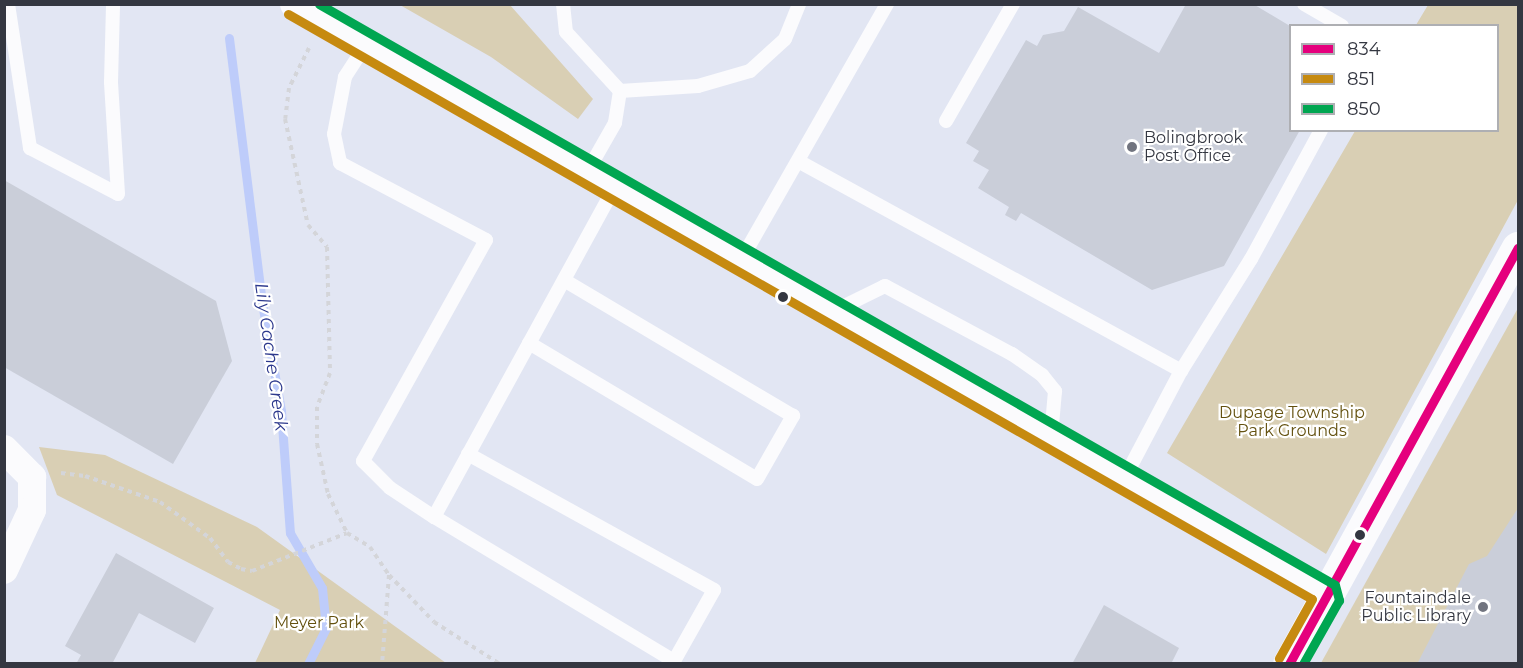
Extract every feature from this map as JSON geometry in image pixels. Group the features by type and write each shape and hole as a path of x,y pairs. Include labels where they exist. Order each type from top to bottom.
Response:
{"street":[{"path":"294,4 1328,594"},
{"path":"1294,660 1518,248"},
{"path":"4,449 32,477 32,510 4,570"}],"lane":[{"path":"8,4 30,147 118,194 111,82 113,4"},
{"path":"563,4 566,32 620,91"},
{"path":"620,91 703,85 750,71 785,39 799,4"},
{"path":"741,260 887,4"},
{"path":"946,121 1013,4"},
{"path":"1304,4 1339,24"},
{"path":"365,46 345,77 334,134 340,163 486,240 363,461 390,488 434,517 674,661 714,590 468,454"},
{"path":"586,172 615,123 620,91"},
{"path":"1124,479 1181,371 1251,260 1320,132"},
{"path":"798,160 1181,371"},
{"path":"434,517 614,188"},
{"path":"529,343 757,479 788,425 792,416 564,280"},
{"path":"832,312 885,286 1012,354 1042,375 1055,391 1051,437"}],"path":[{"path":"309,48 289,88 285,119 308,225 327,247 330,373 317,407 317,444 328,494 347,533 370,547 389,575 435,622 500,663"},
{"path":"32,477 55,472 86,476 160,502 210,538 228,562 252,571 347,533"},
{"path":"382,663 389,575"}],"green space":[{"path":"400,5 510,5 593,99 578,119 491,57"},
{"name":"Dupage Township Park Grounds","path":"1428,5 1518,5 1518,200 1326,554 1167,453 1354,132 1499,132 1499,24 1417,24"},
{"path":"1518,308 1518,663 1321,663"},
{"name":"Meyer Park","path":"39,447 105,455 257,527 446,663 255,663 280,610 57,495"}],"building":[{"name":"Bolingbrook Post Office","path":"1186,4 1253,4 1289,25 1289,132 1299,132 1224,266 1152,290 1021,213 1016,221 1005,215 1009,207 978,188 989,170 973,161 979,151 966,143 1026,40 1037,46 1043,35 1064,31 1078,7 1159,53"},
{"path":"4,180 216,301 232,361 173,464 4,367"},
{"name":"Fountaindale Public Library","path":"1518,508 1518,664 1417,664 1469,564 1487,556"},
{"path":"116,553 214,608 195,643 139,613 112,664 76,664 81,655 65,646"},
{"path":"1104,605 1179,648 1171,664 1072,664"}],"waterway":[{"name":"Lily Cache Creek","path":"229,38 262,303 281,411 290,533 322,588 326,628 308,664"}],"transit line":[{"name":"850","path":"319,4 1335,585 1339,600 1303,664"},
{"name":"851","path":"288,14 1312,599 1279,658"},
{"name":"834","path":"1289,664 1518,248"}],"place":[{"name":"Bolingbrook Post Office","path":"1132,147"},
{"name":"Fountaindale Public Library","path":"1483,607"}]}
